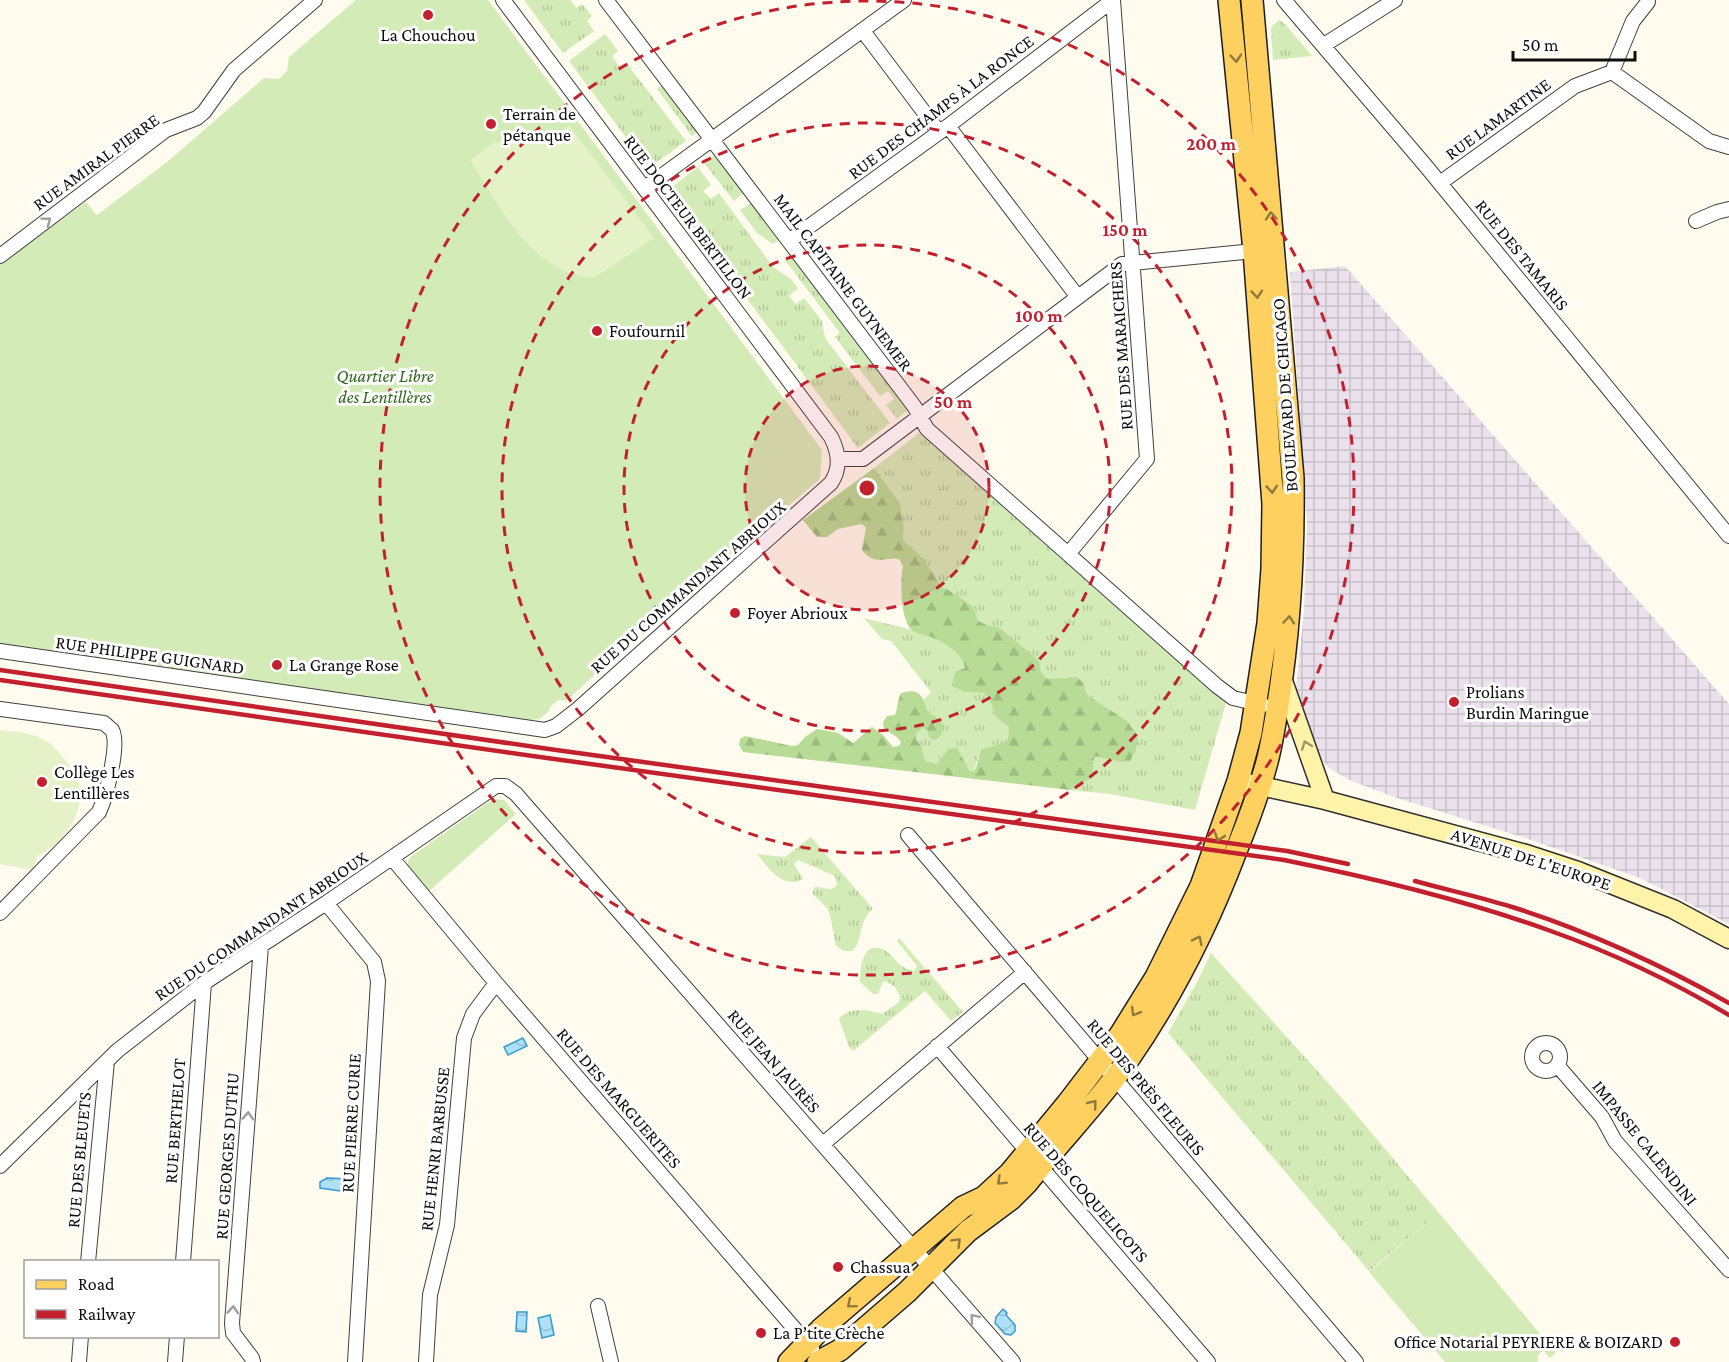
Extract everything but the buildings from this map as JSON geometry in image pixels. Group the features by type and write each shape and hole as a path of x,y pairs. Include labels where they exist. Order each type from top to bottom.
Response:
{"main road":[{"name":"BOULEVARD DE CHICAGO","path":"1108,1070 1160,1011 1192,952 1218,899 1260,787 1268,759 1267,706 1273,504 1254,251 1230,0"},
{"name":"BOULEVARD DE CHICAGO","path":"1108,1070 1201,886 1267,706 1282,678 1289,629 1293,560 1293,478 1252,0"},
{"path":"1282,678 1325,800"},
{"name":"AVENUE DE L'EUROPE","path":"1238,781 1325,800 1515,851 1578,871 1673,909 1729,939"},
{"path":"820,1361 840,1350 932,1269 968,1231 1011,1199 1034,1159 1108,1070"},
{"path":"789,1362 807,1342 963,1207 984,1197 1010,1173 1034,1159"}],"street":[{"name":"RUE AMIRAL PIERRE","path":"0,256 166,130 197,118 204,112 234,70 315,0"},
{"name":"RUE DOCTEUR BERTILLON","path":"503,0 831,437 838,459"},
{"name":"MAIL CAPITAINE GUYNEMER","path":"606,0 920,416 927,429 1217,686 1233,698 1267,706"},
{"path":"645,188 904,0"},
{"name":"RUE DES CHAMPS À LA RONCE","path":"789,241 943,129 1113,0"},
{"name":"RUE DES MARAICHERS","path":"1069,553 1147,459 1113,0"},
{"name":"RUE DES TAMARIS","path":"1284,0 1440,183 1729,536"},
{"path":"1324,45 1395,0"},
{"path":"1648,2 1633,21 1612,72 1709,141 1729,147"},
{"path":"863,31 1077,296"},
{"name":"RUE LAMARTINE","path":"1440,183 1575,86 1612,72"},
{"path":"1696,221 1717,212 1729,210"},
{"path":"838,459 863,459 1122,264 1254,251"},
{"name":"RUE DU COMMANDANT ABRIOUX","path":"545,730 556,726 578,708 824,491 836,475 838,459"},
{"name":"RUE PHILIPPE GUIGNARD","path":"0,651 545,730"},
{"path":"0,709 104,723 111,729 114,741 107,792 99,812 0,913"},
{"name":"RUE DU COMMANDANT ABRIOUX","path":"0,1166 106,1061 204,983 326,903 496,786 505,786"},
{"name":"RUE JEAN JAURÈS","path":"505,786 516,794 1013,1362"},
{"name":"RUE DES PRÈS FLEURIS","path":"908,835 1356,1362"},
{"name":"RUE DES MARGUERITES","path":"392,858 496,983 807,1342 820,1361"},
{"name":"RUE PIERRE CURIE","path":"326,903 374,962 378,981 355,1362"},
{"name":"RUE GEORGES DUTHU","path":"253,1362 233,1333 232,1323 261,946"},
{"path":"823,1144 1025,972"},
{"name":"RUE BERTHELOT","path":"183,1260 204,983"},
{"name":"RUE HENRI BARBUSSE","path":"426,1362 430,1295 447,1225 464,1038 473,1014 496,983"},
{"name":"RUE DES COQUELICOTS","path":"937,1046 1208,1362"},
{"name":"RUE DES BLEUETS","path":"88,1260 106,1061"},
{"name":"IMPASSE CALENDINI","path":"1557,1065 1602,1117 1615,1141 1729,1270"},
{"path":"598,1306 611,1362"},
{"path":"79,1362 81,1338"},
{"path":"175,1362 177,1338"}],"shaded area":[{"path":"1345,266 1729,704 1729,924 1640,878 1349,780 1329,768 1314,750 1296,701 1304,611 1307,522 1290,272"}],"green space":[{"name":"Quartier Libre des Lentillères","path":"356,0 488,0 822,450 820,479 682,595 566,701 559,700 540,719 522,721 0,646 0,264 86,202 97,215 166,163 264,78 279,79 287,71 289,57"},
{"path":"524,0 570,0 577,8 582,4 592,16 587,21 594,31 563,53"},
{"path":"1279,20 1312,56 1273,60 1271,30"},
{"path":"605,34 618,51 612,56 622,70 628,65 686,141 649,168 569,61"},
{"path":"664,84 699,130 692,136 657,89"},
{"name":"Terrain de pétanque","path":"490,114 499,129 492,134 483,119"},
{"path":"569,125 654,238 594,278 562,270 534,250 510,222 470,160 495,142 554,136"},
{"path":"716,154 744,192 734,201 704,163"},
{"path":"698,167 711,185 703,191 711,199 719,193 773,267 791,279 798,288 789,296 796,304 804,298 822,321 825,338 890,423 858,448 667,191"},
{"path":"753,202 780,238 773,244 757,233 740,210"},
{"path":"793,253 909,409 897,419 886,405 894,399 888,391 880,396 835,337 840,333 785,260"},
{"path":"919,433 1226,703 1195,810 1110,794 1070,790 1094,777 1095,755 1120,762 1126,720 1088,696 1083,684 1066,677 1047,679 999,627 978,621 957,595 941,586 923,558 903,540 904,528 900,503 874,468"},
{"path":"874,468 900,503 904,528 903,540 923,558 941,586 973,607 978,621 999,627 1039,661 1041,672 1047,679 1077,677 1083,683 1088,696 1126,720 1138,736 1136,750 1130,761 1120,762 1095,756 1094,777 1070,790 743,752 739,745 740,739 745,736 792,746 798,745 817,729 838,733 853,743 872,727 893,747 899,746 901,742 884,729 883,722 887,716 895,715 901,693 908,691 917,692 929,713 938,718 943,725 942,733 934,740 929,737 927,730 922,728 916,734 916,740 921,745 925,761 937,764 948,749 957,748 969,770 973,772 981,749 998,745 1008,739 1009,727 997,718 989,699 983,693 965,692 952,686 955,672 965,668 956,653 941,642 913,631 909,626 903,610 901,581 903,566 899,559 879,560 867,555 862,550 866,527 861,524 838,529 827,537 817,537 803,520"},
{"path":"864,618 922,634 950,647 965,668 961,671 965,692 983,693 989,699 997,717 1009,727 1008,740 981,749 973,773 962,758 948,749 937,764 925,761 921,745 916,740 916,734 922,727 927,730 934,715 929,713 923,700 931,692 891,641 882,639"},
{"name":"Collège Les Lentillères","path":"0,730 31,735 49,743 70,766 79,784 79,806 70,827 55,844 37,856 33,870 0,864"},
{"path":"493,799 504,800 516,814 428,892 407,869 409,858"},
{"path":"811,837 873,909 864,920 858,942 852,951 844,951 836,946 827,908 812,893 815,887 833,889 837,884 835,876 798,860 794,864 803,879 788,882 776,876 757,854 785,857"},
{"path":"899,938 963,1012 951,1021 925,991 853,1051 849,1047 839,1019 853,1011 865,1010 882,1014 899,1002 900,997 895,987 886,981 883,982 878,994 873,994 860,982 864,956 869,949 883,949 907,969 914,971 917,966 897,941"},
{"path":"1211,953 1348,1105 1439,1213 1369,1271 1168,1033"},
{"path":"1439,1213 1556,1353 1550,1358 1543,1350 1537,1357 1539,1360 1537,1362 1445,1362 1369,1272"}],"water":[{"path":"523,1038 527,1046 508,1055 504,1047"},
{"path":"327,1178 348,1179 347,1192 320,1188 320,1182"},
{"path":"1003,1309 1015,1325 1015,1331 1011,1335 1005,1334 995,1323 996,1317"},
{"path":"517,1312 527,1312 526,1332 516,1331"},
{"path":"550,1315 554,1335 542,1338 538,1318"}],"railway":[{"path":"0,670 1287,851 1348,864"},
{"path":"0,680 1284,860 1417,890 1548,930 1640,968 1729,1015"},
{"path":"1415,881 1500,903 1567,926 1678,975 1729,1003"}],"place":[{"name":"La Chouchou","path":"428,15"},
{"name":"Terrain de pétanque","path":"491,124"},
{"name":"Foufournil","path":"597,331"},
{"name":"Foyer Abrioux","path":"735,613"},
{"name":"La Grange Rose","path":"277,665"},
{"name":"Prolians Burdin Maringue","path":"1454,702"},
{"name":"Collège Les Lentillères","path":"42,782"},
{"name":"Chassua","path":"838,1267"},
{"name":"La P’tite Crèche","path":"761,1333"},
{"name":"Office Notarial PEYRIERE & BOIZARD","path":"1675,1342"}]}
